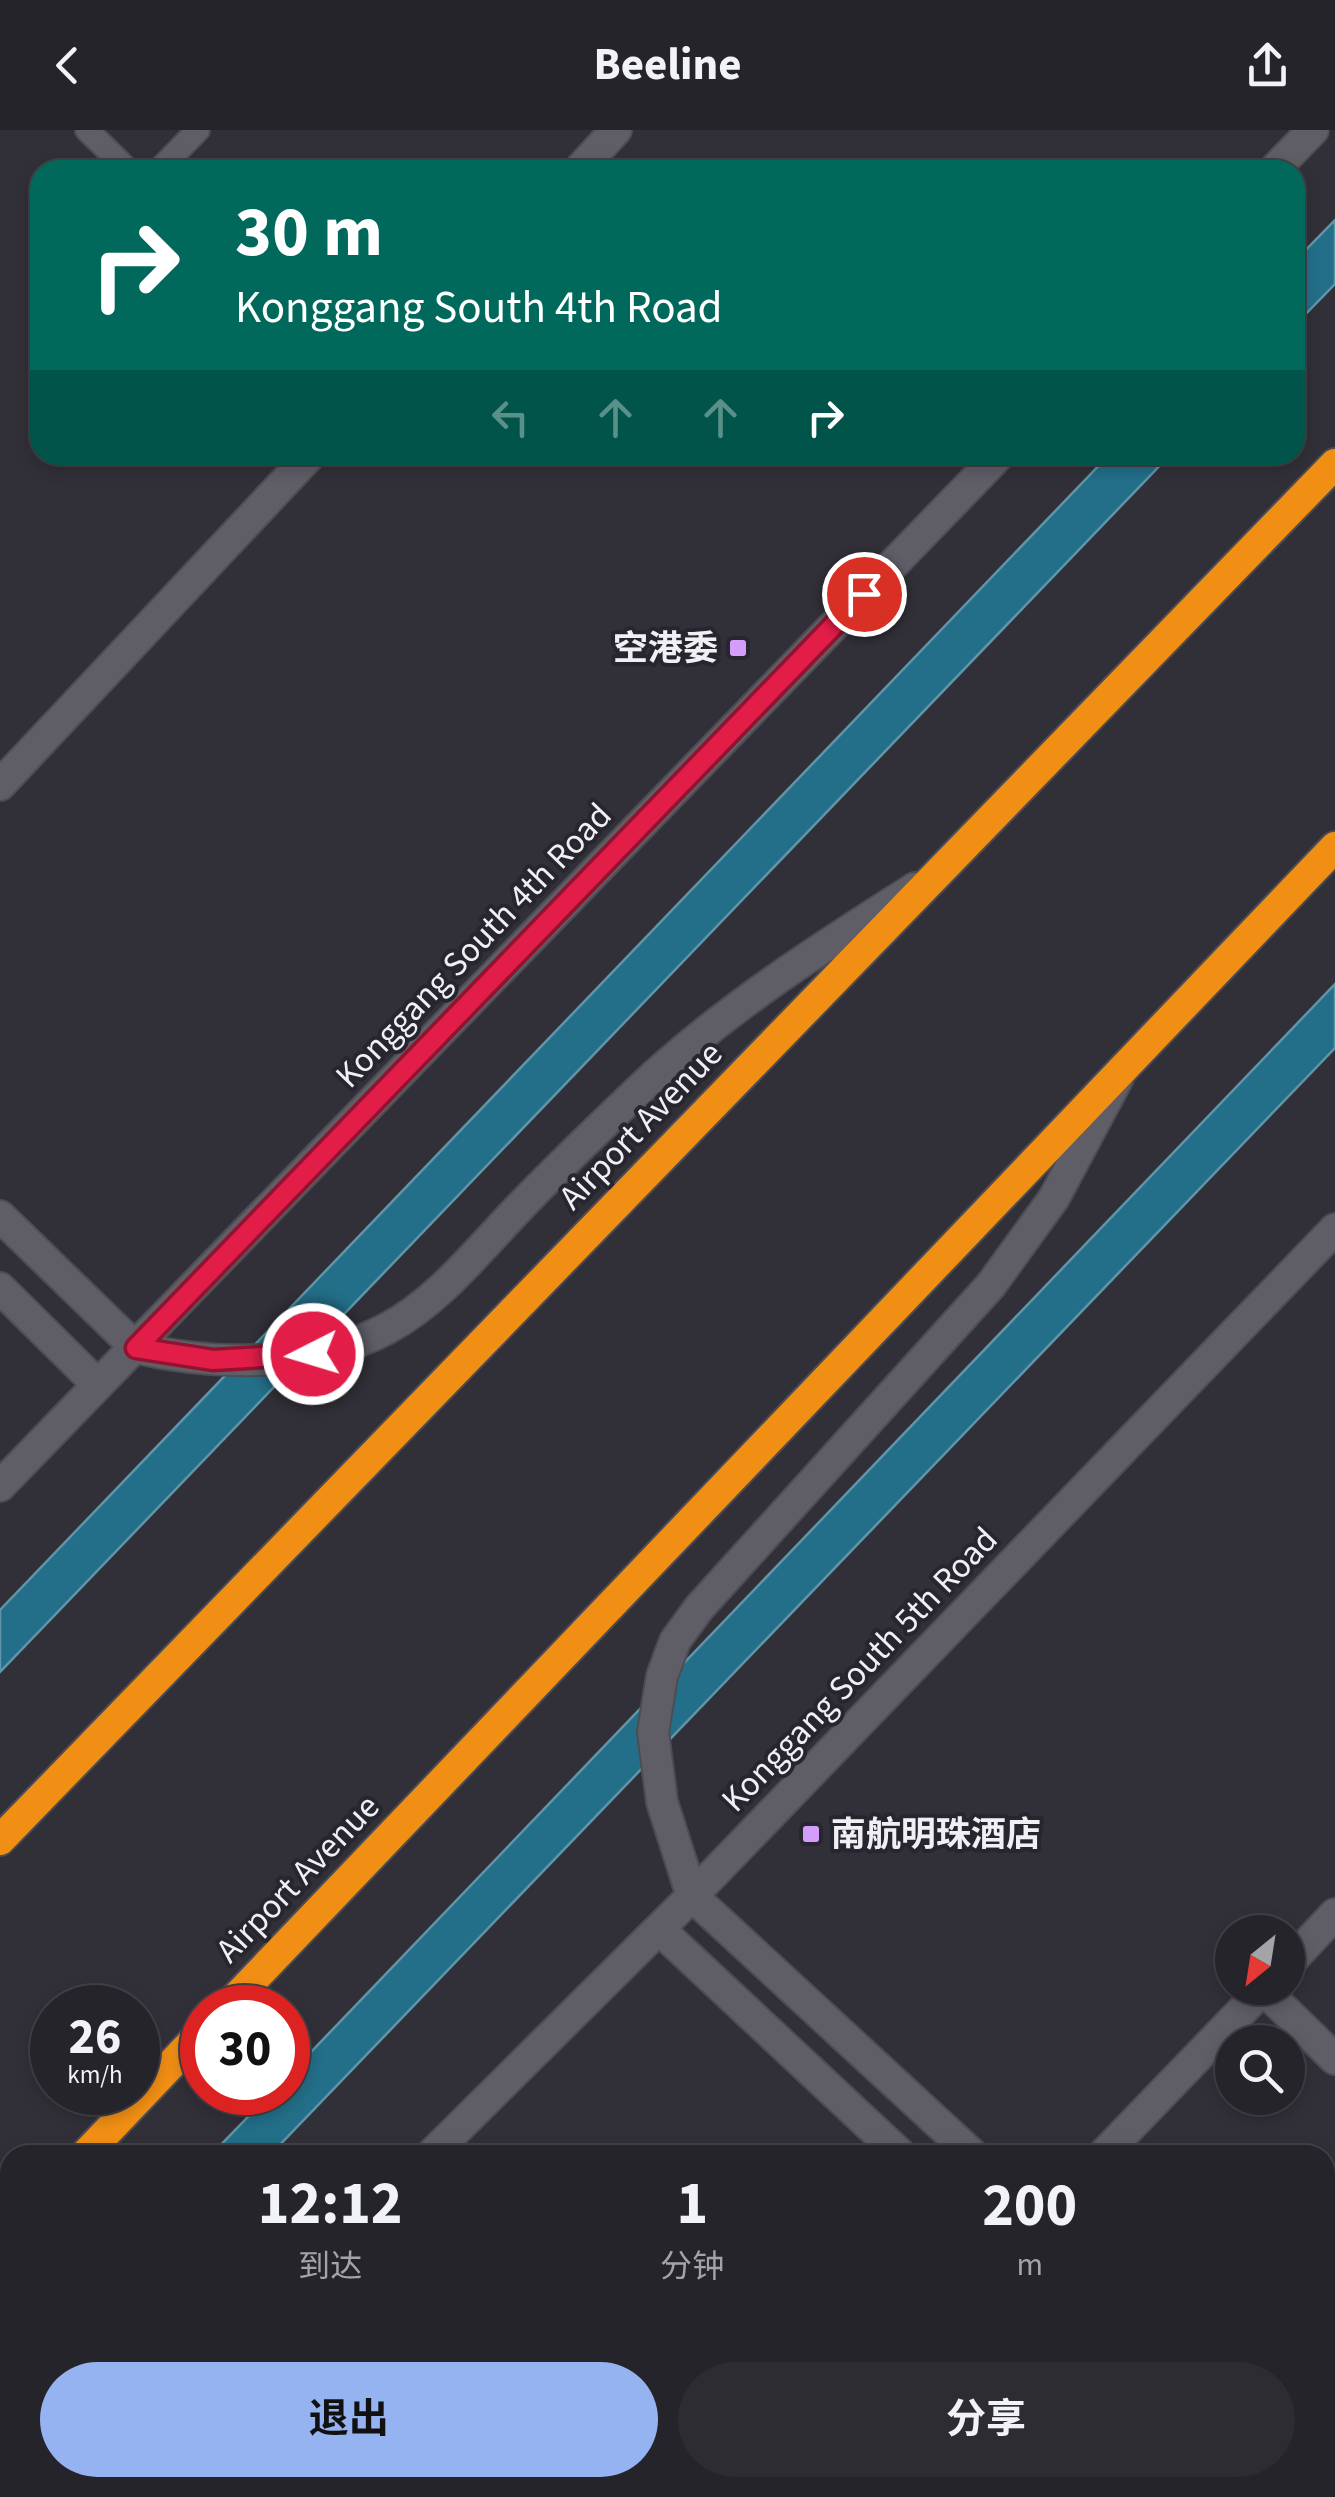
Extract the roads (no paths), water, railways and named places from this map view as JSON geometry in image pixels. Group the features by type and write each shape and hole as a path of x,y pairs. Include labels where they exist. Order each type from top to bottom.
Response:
{"highway":[{"name":"Airport Avenue","path":"0,1840 1335,464"},
{"name":"Airport Avenue","path":"248,1985 1335,846"},
{"path":"95,2145 180,2055"}],"street":[{"path":"588,160 616,130"},
{"path":"1284,160 1313,130"},
{"path":"0,785 301,465"},
{"name":"Konggang South 4th Road","path":"0,1486 989,465"},
{"path":"0,1216 136,1348 213,1360 313,1354 348,1345 388,1328 422,1304 644,1084 723,1018 933,877"},
{"path":"962,2145 692,1896 655,1769 655,1705 675,1641 729,1572 991,1285 1054,1198 1121,1070"},
{"name":"Konggang South 5th Road","path":"441,2145 692,1896 1335,1229"},
{"path":"0,1288 98,1385"},
{"path":"1305,1946 1335,1914"},
{"path":"658,1929 890,2145"},
{"path":"1112,2145 1248,2005"},
{"path":"1281,2005 1335,2058"}],"lane":[{"path":"87,130 118,160"},
{"path":"169,160 198,130"}],"water":[{"path":"1335,220 1335,284 1305,315 1305,251"},
{"path":"1099,465 1160,465 0,1672 0,1610"},
{"path":"1335,984 1335,1048 310,2113 310,2053"},
{"path":"250,2115 308,2115 280,2145 221,2145"}],"place":[{"name":"空港委","path":"738,648"},
{"name":"南航明珠酒店","path":"811,1834"}]}
